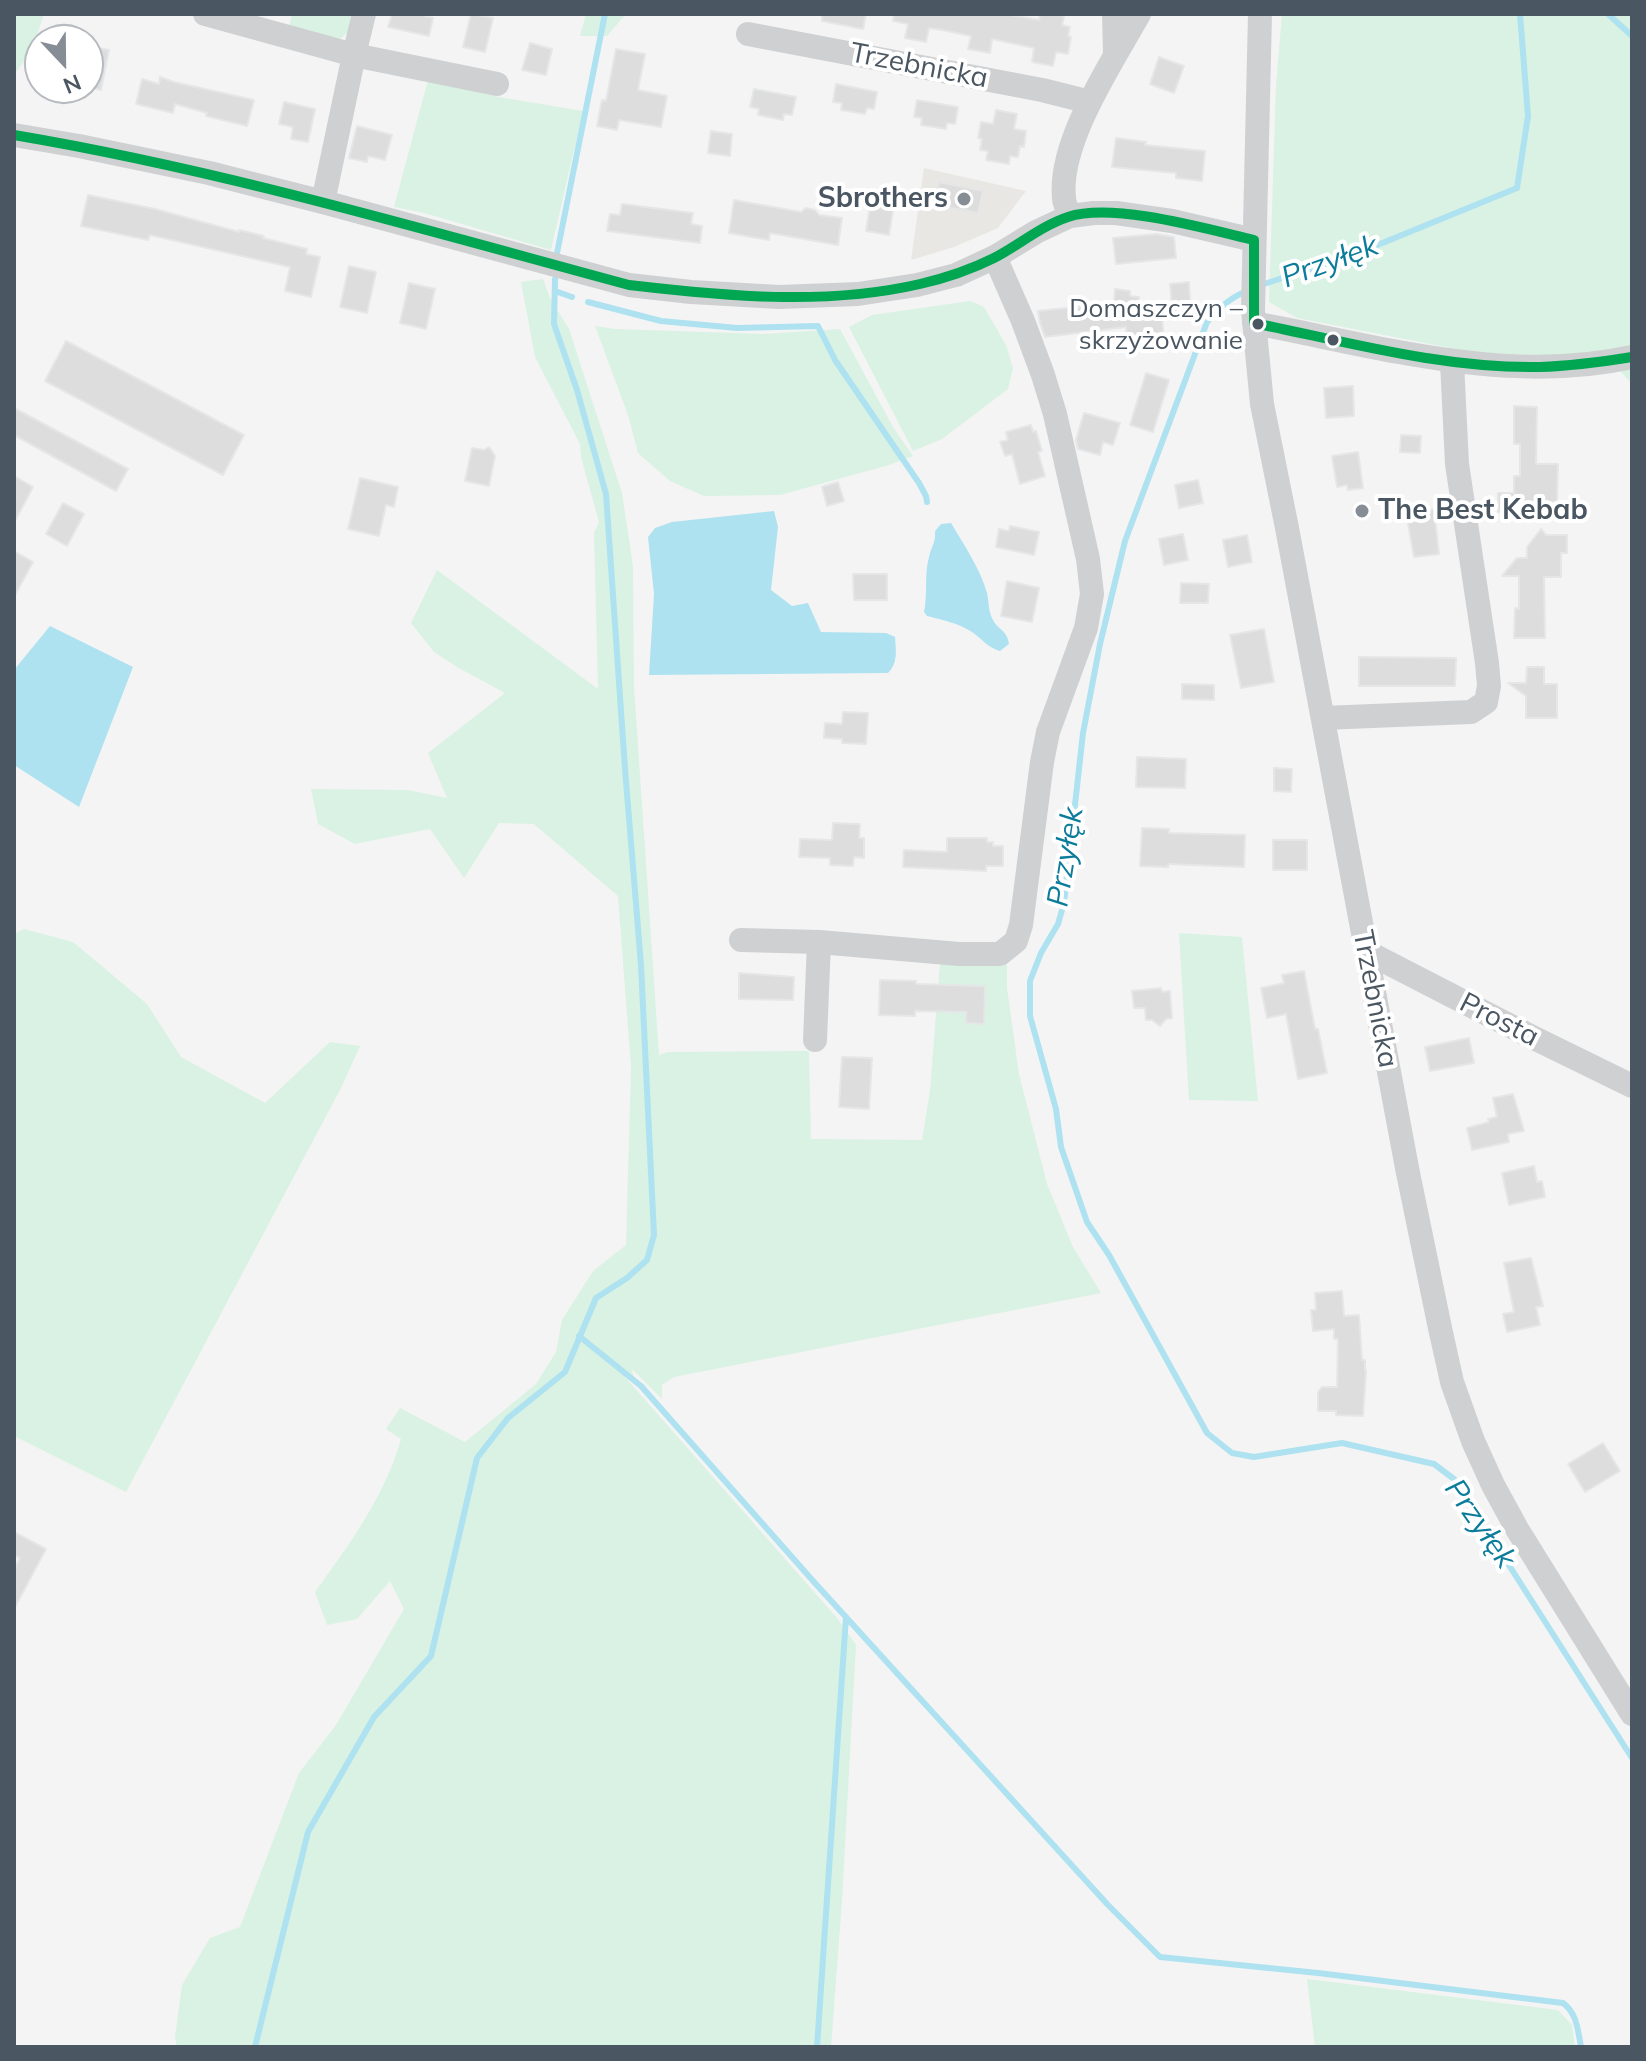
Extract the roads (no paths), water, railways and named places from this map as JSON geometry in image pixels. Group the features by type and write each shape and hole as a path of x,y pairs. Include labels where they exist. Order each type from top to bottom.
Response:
{"street":[{"path":"205,14 354,55 497,84"},
{"path":"323,202 364,14"},
{"path":"1114,14 1115,57"},
{"path":"1070,216 1064,199 1067,157 1090,102 1139,14"},
{"name":"Trzebnicka","path":"1260,14 1253,317 1262,404 1436,1312 1452,1382 1488,1474 1517,1529 1632,1714"},
{"name":"Trzebnicka","path":"748,34 1042,90 1090,102"},
{"path":"14,135 209,173 629,285 691,292 779,297 858,294 917,285 956,275 1070,216 1094,213 1172,221 1254,240"},
{"path":"741,940 819,942 959,954 1000,954 1016,941 1021,925 1048,732 1086,628 1092,594 1088,559 1055,414 1023,321 995,257"},
{"path":"1253,317 1452,362 1556,367 1632,357"},
{"path":"1323,718 1471,712 1486,702 1489,686 1457,464 1452,362"},
{"path":"815,1040 819,942"},
{"name":"Prosta","path":"1367,952 1632,1086"}],"water":[{"path":"774,511 778,527 771,590 792,606 808,603 821,632 886,633 895,637 896,656 888,673 649,675 654,594 648,537 655,528 672,522"},
{"path":"951,523 980,575 992,618 1008,639 1009,644 1000,651 967,629 927,616 924,612 928,564 935,531 941,524"},
{"path":"50,626 133,667 79,807 14,765 14,670"}],"waterway":[{"path":"557,253 605,14"},
{"name":"Przyłęk","path":"1261,285 1353,255 1517,188 1528,116 1520,14"},
{"path":"1608,14 1632,36"},
{"path":"255,2047 308,1832 374,1717 431,1656 477,1458 508,1418 565,1372 596,1298 627,1278 647,1260 654,1235 641,965 606,494 577,390 554,324 555,279"},
{"path":"555,291 572,297"},
{"name":"Przyłęk","path":"1247,291 1230,300 1207,322 1125,541 1100,644 1083,733 1064,903 1058,924 1041,953 1030,981 1030,1016 1056,1109 1061,1147 1087,1222 1109,1255 1207,1433 1232,1453 1254,1457 1342,1443 1434,1464 1454,1479 1632,1758"},
{"path":"588,302 661,321 737,328 818,326 835,360 919,483 927,502"},
{"path":"579,1336 641,1386 814,1582 1108,1905 1160,1957 1563,2003 1574,2017 1581,2047"},
{"path":"817,2047 846,1617"}],"place":[{"name":"Sbrothers","path":"964,199"},
{"name":"Domaszczyn – skrzyżowanie","path":"1258,324"},
{"name":"The Best Kebab","path":"1362,511"}]}
